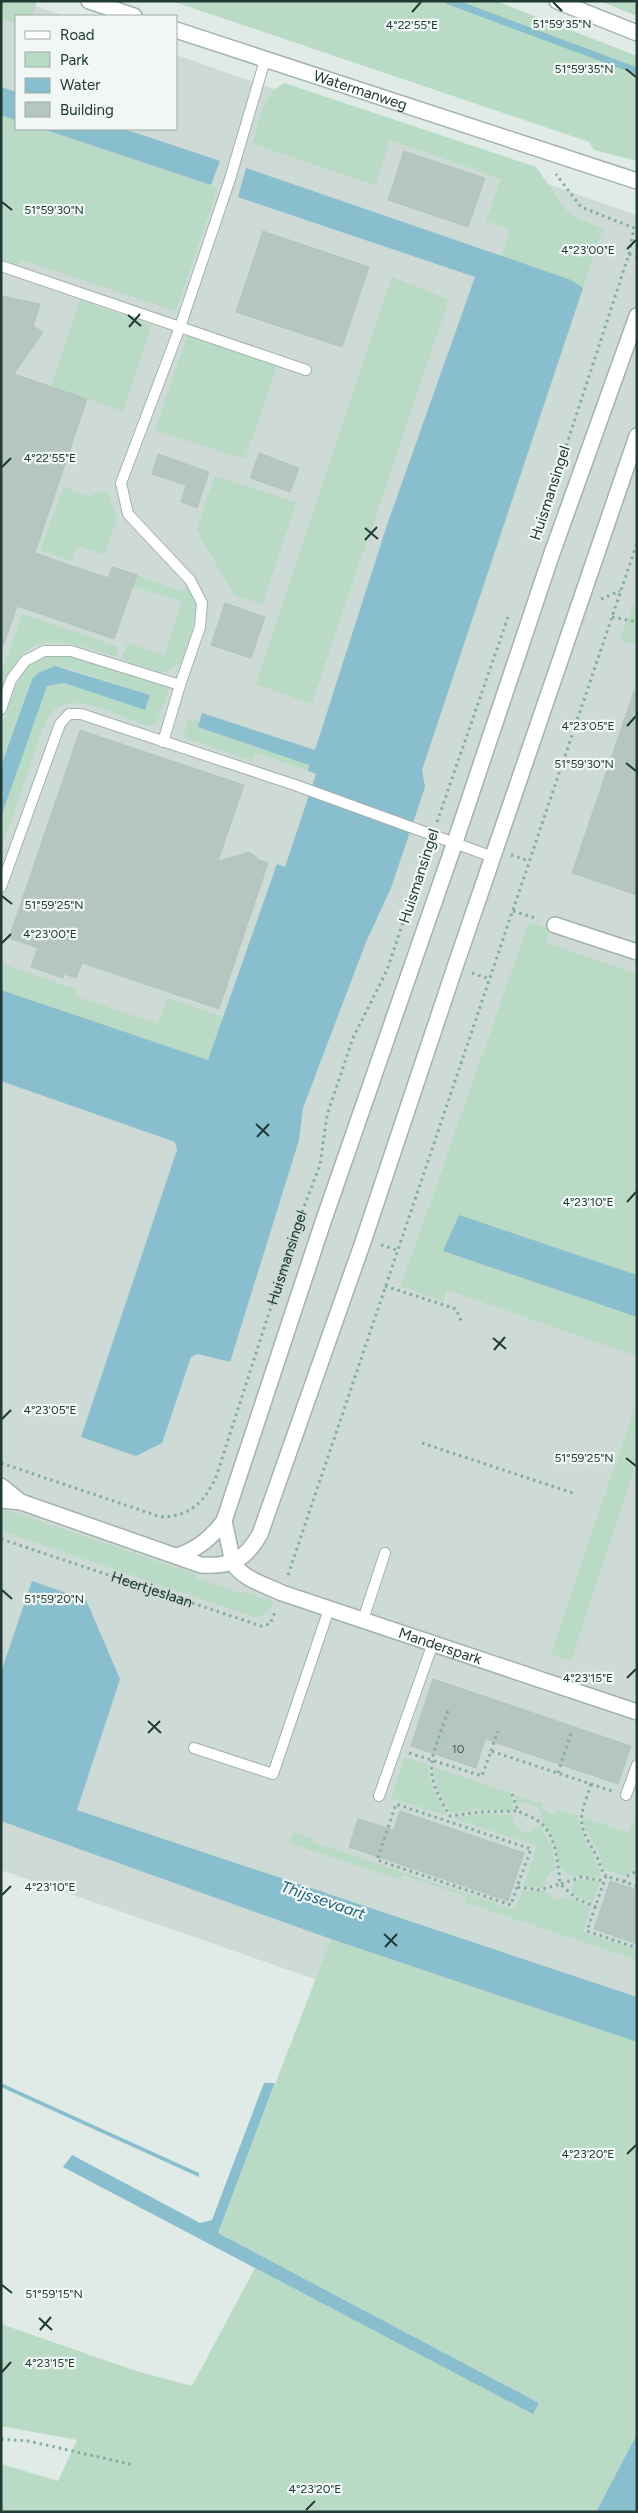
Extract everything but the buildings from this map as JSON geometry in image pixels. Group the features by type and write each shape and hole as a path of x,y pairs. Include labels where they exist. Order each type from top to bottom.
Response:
{"street":[{"path":"89,1 131,15"},
{"path":"557,1 637,33"},
{"name":"Watermanweg","path":"178,31 544,153 637,182"},
{"name":"Huismansingel","path":"224,1521 319,1234 455,842 551,556 637,316"},
{"path":"1,1500 21,1502 201,1565 232,1564 247,1553 260,1534 358,1257 637,436"},
{"path":"555,925 637,952"},
{"path":"1,1486 21,1502"},
{"path":"224,1521 232,1564"},
{"path":"178,1556 196,1549 212,1537 224,1521"},
{"name":"Manderspark","path":"232,1564 242,1574 282,1593 637,1712"}],"lane":[{"path":"163,742 200,627 202,604 190,580 128,514 120,483 180,327 230,179 265,60"},
{"path":"1,266 306,370"},
{"path":"1,709 11,680 25,661 44,651 71,651 180,686"},
{"path":"1,888 60,724 69,714 81,714 295,786 493,856"},
{"path":"363,1620 385,1552"},
{"path":"194,1748 273,1774 329,1609"},
{"path":"379,1796 433,1643"},
{"path":"626,1795 637,1766"}],"path":[{"name":"Huismansingel","path":"539,528 629,254 634,228 581,207 557,175 544,153"},
{"path":"629,254 637,257"},
{"path":"282,1593 637,543"},
{"name":"Huismansingel","path":"1,1463 161,1517 187,1513 197,1506 209,1493 216,1477 300,1217 320,1165 327,1115 353,1038 390,962 511,611"},
{"path":"612,617 637,622"},
{"path":"513,910 555,925"},
{"path":"385,1286 456,1309 462,1322"},
{"path":"422,1443 576,1494"},
{"name":"Heertjeslaan","path":"1,1539 261,1626 270,1624 273,1620 282,1593"},
{"path":"448,1710 432,1760 431,1774 434,1790 450,1816"},
{"path":"396,1748 482,1776 498,1731"},
{"path":"558,1773 571,1733"},
{"path":"491,1751 626,1795"},
{"path":"591,1784 580,1821 584,1834 596,1855 602,1872 606,1876 637,1886"},
{"path":"512,1794 518,1811"},
{"path":"396,1804 531,1849 518,1887 511,1905 377,1860 396,1804"},
{"path":"450,1816 480,1812 518,1811 541,1823 548,1832 555,1850 560,1884 577,1899 596,1907"},
{"path":"448,1822 450,1816"},
{"path":"624,1882 626,1877 637,1871"},
{"path":"606,1876 588,1931 637,1948"},
{"path":"518,1887 540,1890 581,1877 605,1880"},
{"path":"1,2439 28,2442 134,2465"}],"shaded area":[{"path":"1,1 22,1 62,15 15,15 15,130 178,130 178,56 637,215 637,2091 1,1870"}],"green space":[{"path":"1,1 37,1 32,15 15,15 15,23 1,18"},
{"path":"172,1 496,1 637,56 637,161 594,150 589,142"},
{"path":"600,1 637,1 637,16"},
{"path":"284,83 536,167 570,215 603,229 583,288 571,280 502,256 510,230 486,221 501,179 390,140 375,185 253,144 259,118 266,102 276,88"},
{"path":"1,115 15,120 15,130 46,130 218,188 176,311 22,260 19,265 1,259"},
{"path":"392,277 449,299 312,704 256,684"},
{"path":"80,300 152,325 123,411 51,386"},
{"path":"187,335 277,366 245,459 155,430"},
{"path":"215,476 297,503 262,604 234,595 196,529"},
{"path":"64,487 89,496 106,490 117,519 104,555 78,546 72,561 40,550"},
{"path":"136,575 183,592 185,588 190,590 200,604 181,663 162,673 121,659 128,643 164,655 182,602 132,586"},
{"path":"637,593 637,646 620,640"},
{"path":"22,614 119,647 116,657 79,645 47,642 34,646 22,655 11,670 1,691 1,674"},
{"path":"46,655 70,655 169,688 157,723 151,726 80,703 69,703 54,710 46,721 1,849 1,817 47,686 64,683 145,709 150,695 65,667 31,679 1,766 1,729 19,677 27,666"},
{"path":"189,718 200,721 198,727 309,765 308,771 256,753 253,761 183,737"},
{"path":"529,922 550,929 546,943 637,974 637,1275 459,1215 443,1251 637,1317 637,1356 447,1290 443,1301 401,1286"},
{"path":"1,963 77,990 75,996 158,1024 168,998 223,1017 208,1060 1,990"},
{"path":"637,1400 637,1460 571,1661 551,1654"},
{"path":"1,1508 198,1575 197,1578 239,1593 245,1592 273,1601 267,1613 255,1617 1,1531"},
{"path":"405,1757 428,1765 432,1786 447,1816 391,1798"},
{"path":"433,1767 510,1793 513,1811 478,1809 451,1813 437,1789"},
{"path":"514,1795 543,1804 542,1810 554,1815 557,1809 578,1816 582,1832 596,1861 601,1877 572,1876 560,1869 554,1841 542,1821 539,1808 526,1802 517,1805"},
{"path":"637,1812 637,1868 624,1876 603,1869 602,1862 582,1817 629,1833"},
{"path":"482,1814 512,1815 518,1829 526,1832 531,1832 540,1825 552,1847 556,1869 547,1876 544,1887 523,1887 537,1846 452,1818"},
{"path":"293,1832 313,1839 313,1842 515,1910 522,1891 546,1891 556,1900 569,1897 590,1908 583,1932 637,1950 637,1960 464,1902 466,1896 403,1875 401,1880 289,1843"},
{"path":"589,1879 600,1881 592,1904 572,1893 574,1880"},
{"path":"331,1939 637,2042 637,2434 596,2512 1,2512 1,2464 58,2481 77,2440 1,2426 1,2324 136,2371 192,2386 255,2268 533,2413 539,2403 218,2233"}],"water":[{"path":"1,87 15,92 15,120 1,115"},
{"path":"46,130 127,130 220,161 211,185"},
{"path":"246,168 571,280 583,288 422,770 425,787 391,888 366,942 303,1108 299,1140 230,1362 198,1354 191,1357 162,1443 136,1456 81,1437 177,1150 175,1142 1,1081 1,990 208,1060 277,864 285,867 316,774 308,771 309,765 198,727 202,713 315,750 387,525 475,277 238,197"},
{"path":"55,666 150,695 145,710 64,683 47,686 1,817 1,766 32,679 38,673"},
{"path":"459,1215 637,1275 637,1317 443,1251"},
{"name":"Thijssevaart","path":"32,1581 86,1600 120,1679 77,1810 637,1997 637,2042 331,1939 1,1821 1,1672"},
{"path":"1,2083 199,2173 199,2177 1,2087"},
{"path":"264,2083 275,2083 218,2233 539,2403 533,2414 63,2167 72,2155 200,2223 212,2220"},
{"path":"637,2434 637,2512 596,2512"}],"waterway":[{"path":"449,1 637,71"}]}
